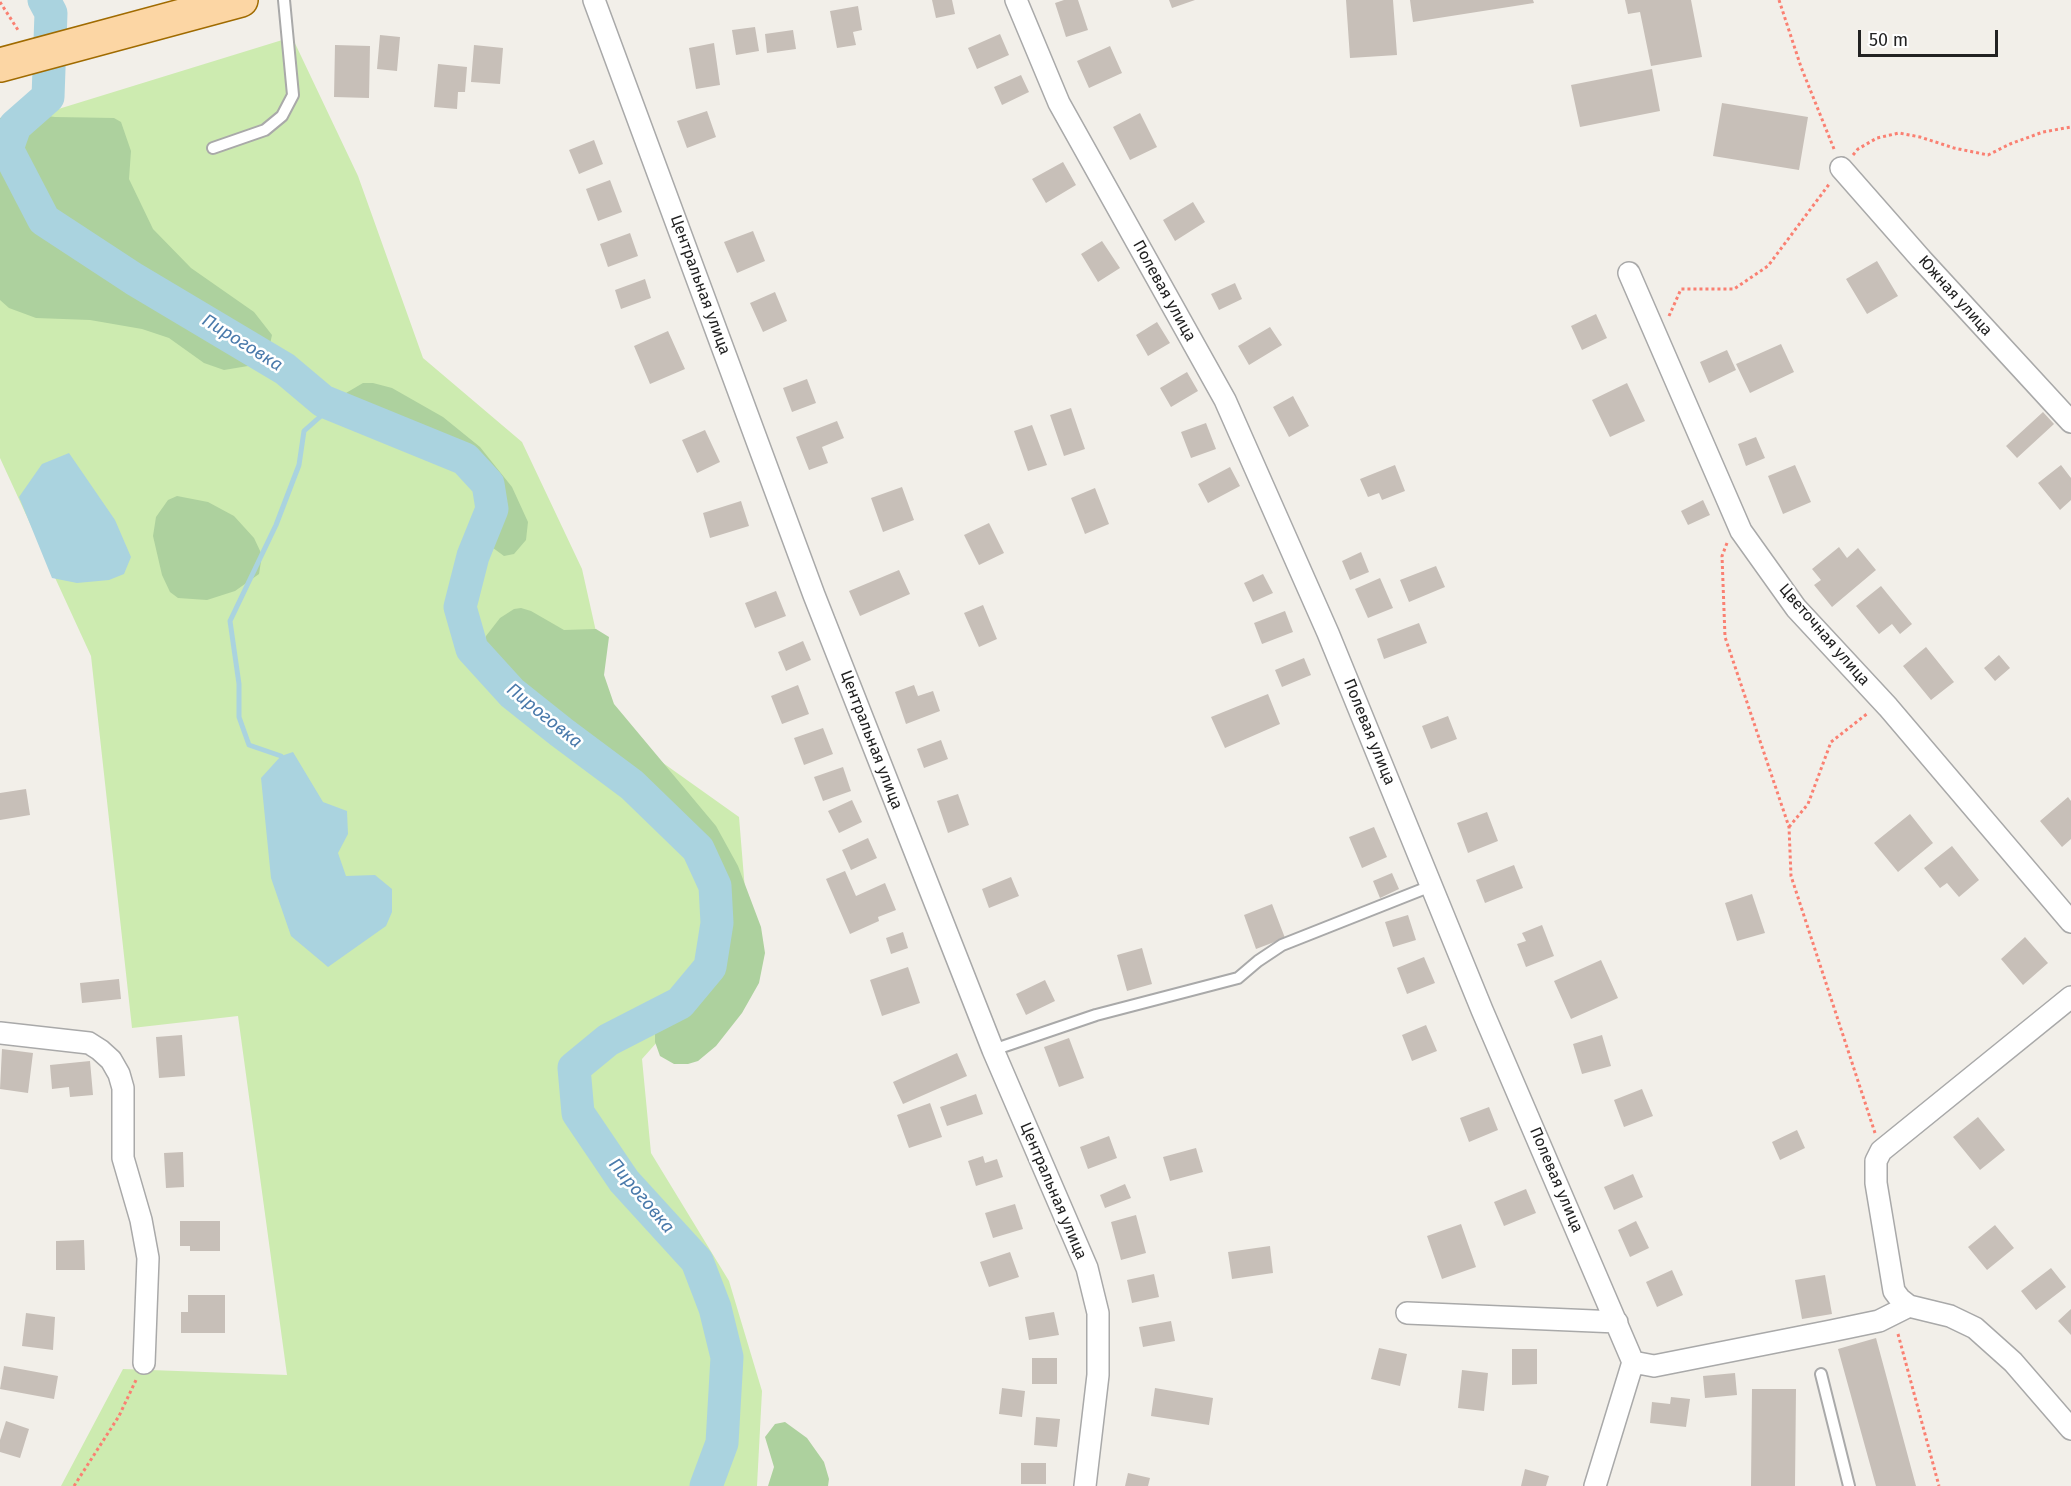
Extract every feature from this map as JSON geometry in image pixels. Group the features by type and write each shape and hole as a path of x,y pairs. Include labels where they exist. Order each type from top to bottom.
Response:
{"main road":[{"path":"0,65 241,0"}],"street":[{"name":"Центральная улица","path":"594,0 814,595 993,1050 1087,1269 1098,1313 1098,1375 1084,1486"},
{"name":"Полевая улица","path":"1016,0 1059,103 1225,400 1328,633 1482,1010 1633,1362"},
{"name":"Южная улица","path":"1841,168 2071,422"},
{"name":"Цветочная улица","path":"1629,273 1741,531 1796,608 1888,707 2071,922"},
{"path":"1901,1310 1900,1299 1894,1291 1876,1183 1876,1161 1881,1151 2071,997"},
{"path":"0,1033 89,1043 111,1060 119,1074 123,1088 123,1158 141,1220 148,1258 144,1363"},
{"path":"1595,1486 1633,1362 1654,1366 1879,1321 1901,1310 1950,1316 1975,1328 2013,1362 2071,1429"},
{"path":"1407,1313 1617,1322"}],"lane":[{"path":"213,148 265,130 282,116 293,94 284,0"},
{"path":"993,1050 1096,1015 1238,978 1258,960 1282,945 1431,886"},
{"path":"1821,1374 1849,1486"}],"path":[{"path":"1779,0 1841,168"},
{"path":"0,2 18,30"},
{"path":"1660,344 1669,336 1669,315 1681,289 1734,289 1768,266 1841,168 1858,149 1877,138 1899,133 1988,155 2043,132 2071,127"},
{"path":"1736,516 1722,556 1725,637 1790,826 1791,876 1881,1151"},
{"path":"1790,826 1808,804 1831,742 1869,713 1888,707"},
{"path":"1901,1310 1919,1418 1939,1486"},
{"path":"74,1486 119,1416 144,1363"}],"green space":[{"path":"292,37 358,176 423,358 522,442 582,569 601,654 580,695 649,753 739,817 749,939 642,1059 651,1153 729,1281 762,1391 757,1486 61,1486 123,1369 287,1375 238,1016 132,1028 91,656 0,458 0,127"},
{"path":"16,112 55,117 114,118 121,122 131,151 129,179 153,229 191,268 254,312 272,335 268,353 254,365 224,370 204,363 169,338 142,329 90,320 36,318 9,308 0,300 0,118"},
{"path":"363,383 392,388 443,417 480,447 512,487 528,522 526,540 514,554 504,556 489,545 483,526 481,496 472,479 448,462 391,445 354,425 343,411 341,402 346,393"},
{"path":"177,496 208,502 234,516 254,538 262,555 259,574 235,591 207,600 178,598 170,592 162,575 153,536 156,517 168,500"},
{"path":"521,608 531,611 564,630 596,629 609,637 604,675 614,704 716,826 738,866 761,927 765,953 759,983 742,1013 716,1046 698,1061 674,1064 660,1056 655,1042 655,1018 663,1005 675,997 708,986 715,978 720,963 722,920 721,900 714,870 699,840 671,805 649,786 559,723 489,656 484,646 486,636 500,618 514,609"},
{"path":"785,1422 807,1438 824,1462 829,1479 828,1486 768,1486 774,1467 765,1437 775,1424"}],"water":[{"path":"69,453 115,520 131,557 124,574 109,580 77,583 52,578 19,497 42,464"},
{"path":"293,752 323,802 347,811 348,834 338,853 346,876 375,875 392,889 392,912 386,926 328,967 291,936 271,878 261,778 281,756"}],"building":[{"path":"932,0 952,0 955,14 936,18"},
{"path":"1064,0 1078,0 1088,30 1066,37 1055,3"},
{"path":"1169,0 1195,0 1172,8"},
{"path":"1346,0 1393,0 1397,55 1350,58"},
{"path":"1410,0 1533,0 1534,3 1413,22"},
{"path":"1625,0 1691,0 1702,57 1651,66 1640,12 1628,14"},
{"path":"858,6 862,30 853,32 856,45 837,48 830,11"},
{"path":"755,27 759,51 736,55 732,30"},
{"path":"793,30 796,49 767,53 765,34"},
{"path":"1000,34 1009,55 977,69 968,48"},
{"path":"380,35 400,37 397,71 377,69"},
{"path":"714,43 720,85 696,89 689,48"},
{"path":"335,45 370,46 369,98 334,97"},
{"path":"474,45 503,48 500,84 471,82"},
{"path":"1110,46 1122,73 1089,88 1077,61"},
{"path":"438,64 467,67 465,92 458,92 457,109 434,107"},
{"path":"1652,69 1660,111 1580,127 1571,85"},
{"path":"1021,75 1029,92 1002,105 994,87"},
{"path":"1722,103 1808,117 1799,170 1713,156"},
{"path":"707,111 716,137 687,148 677,121"},
{"path":"1140,113 1157,147 1130,160 1113,127"},
{"path":"594,140 603,164 579,174 569,150"},
{"path":"1063,162 1076,185 1046,203 1032,179"},
{"path":"610,180 622,212 598,221 586,189"},
{"path":"1193,202 1205,222 1175,241 1163,220"},
{"path":"753,231 765,261 737,273 724,242"},
{"path":"630,233 638,256 608,267 600,244"},
{"path":"1102,241 1120,268 1098,282 1081,254"},
{"path":"1877,261 1898,296 1867,314 1846,279"},
{"path":"645,279 651,298 621,309 615,290"},
{"path":"1235,283 1242,299 1219,310 1211,294"},
{"path":"775,292 787,321 763,332 750,303"},
{"path":"1596,314 1607,338 1582,350 1571,326"},
{"path":"1157,322 1170,343 1148,356 1136,335"},
{"path":"1270,327 1282,345 1249,365 1238,346"},
{"path":"668,331 685,369 650,384 634,346"},
{"path":"1781,344 1794,372 1750,393 1736,364"},
{"path":"1727,350 1736,370 1709,383 1700,362"},
{"path":"1187,372 1198,391 1171,407 1160,388"},
{"path":"807,379 816,403 792,412 783,388"},
{"path":"1627,383 1645,421 1610,437 1592,400"},
{"path":"1293,396 1309,426 1289,437 1273,407"},
{"path":"1071,408 1085,449 1064,456 1050,415"},
{"path":"2043,412 2054,424 2017,458 2006,446"},
{"path":"837,421 844,438 822,447 828,463 809,470 796,437"},
{"path":"1206,423 1216,449 1191,458 1181,432"},
{"path":"1032,425 1047,465 1028,471 1014,431"},
{"path":"705,430 720,462 697,473 682,440"},
{"path":"1756,437 1765,458 1746,466 1738,444"},
{"path":"1395,465 1405,491 1382,500 1379,493 1368,497 1360,479"},
{"path":"1795,465 1811,502 1783,514 1768,476"},
{"path":"2061,465 2071,478 2071,500 2060,510 2038,483"},
{"path":"1230,467 1240,486 1208,503 1198,484"},
{"path":"902,487 914,520 883,532 871,498"},
{"path":"1095,488 1109,524 1085,534 1071,498"},
{"path":"1703,500 1710,515 1688,525 1681,511"},
{"path":"741,501 749,526 710,538 703,513"},
{"path":"989,523 1004,553 979,565 964,535"},
{"path":"1839,547 1847,558 1858,548 1876,570 1832,607 1814,585 1821,580 1812,569"},
{"path":"1361,552 1369,572 1350,580 1342,561"},
{"path":"1436,566 1445,587 1409,602 1400,580"},
{"path":"899,570 910,594 860,616 849,591"},
{"path":"1263,574 1273,593 1253,602 1244,583"},
{"path":"1380,578 1393,608 1368,618 1355,589"},
{"path":"1881,586 1912,624 1900,634 1892,624 1879,634 1856,606"},
{"path":"776,591 786,616 755,628 745,603"},
{"path":"983,605 997,639 979,647 964,613"},
{"path":"1285,611 1293,632 1262,644 1254,623"},
{"path":"1419,623 1427,643 1384,659 1377,639"},
{"path":"803,641 811,660 786,671 778,652"},
{"path":"1926,647 1954,682 1931,700 1903,666"},
{"path":"1999,655 2010,668 1995,681 1984,668"},
{"path":"1304,658 1311,675 1282,687 1275,670"},
{"path":"798,685 809,714 782,724 771,696"},
{"path":"914,685 918,696 933,691 940,711 906,724 895,692"},
{"path":"1268,694 1280,724 1225,748 1211,717"},
{"path":"1448,716 1457,739 1431,749 1422,726"},
{"path":"823,728 833,754 804,765 794,738"},
{"path":"941,740 948,759 924,768 917,749"},
{"path":"843,767 851,791 823,801 814,777"},
{"path":"26,789 30,815 0,820 0,793"},
{"path":"958,794 969,825 948,833 937,801"},
{"path":"2068,797 2071,801 2071,839 2062,847 2040,821"},
{"path":"852,800 862,822 839,833 828,811"},
{"path":"1487,812 1498,841 1468,853 1457,823"},
{"path":"1910,814 1933,843 1898,872 1874,843"},
{"path":"1374,827 1387,857 1362,868 1349,837"},
{"path":"868,838 877,858 851,870 842,850"},
{"path":"1952,846 1979,880 1959,897 1947,883 1940,888 1924,868"},
{"path":"1514,865 1523,888 1485,903 1476,880"},
{"path":"845,871 856,896 885,883 896,910 878,917 879,921 850,934 826,879"},
{"path":"1392,873 1399,889 1380,898 1373,881"},
{"path":"1011,877 1019,896 989,908 982,889"},
{"path":"1752,894 1765,933 1737,941 1725,903"},
{"path":"1272,904 1285,938 1256,949 1244,915"},
{"path":"1408,915 1416,940 1393,947 1385,922"},
{"path":"1542,925 1554,956 1526,967 1517,944 1526,941 1522,933"},
{"path":"903,932 908,948 891,954 886,938"},
{"path":"2025,937 2048,963 2023,985 2001,959"},
{"path":"1142,948 1152,984 1127,991 1117,955"},
{"path":"1424,957 1435,983 1407,994 1397,968"},
{"path":"1601,960 1618,998 1571,1019 1554,981"},
{"path":"908,967 920,1003 882,1016 870,980"},
{"path":"119,979 121,999 82,1003 80,983"},
{"path":"1045,980 1055,1001 1026,1015 1016,994"},
{"path":"1426,1025 1437,1051 1412,1061 1402,1035"},
{"path":"182,1035 185,1076 159,1078 156,1037"},
{"path":"1602,1035 1611,1066 1582,1074 1573,1044"},
{"path":"1069,1038 1084,1078 1059,1087 1044,1047"},
{"path":"2,1049 33,1053 28,1093 0,1089"},
{"path":"957,1053 967,1076 903,1104 893,1082"},
{"path":"90,1061 93,1095 70,1097 69,1087 52,1089 50,1065"},
{"path":"1642,1089 1653,1116 1624,1127 1614,1100"},
{"path":"976,1094 983,1114 947,1126 940,1107"},
{"path":"930,1103 942,1137 909,1148 897,1115"},
{"path":"1489,1107 1498,1130 1469,1142 1460,1118"},
{"path":"1978,1117 2005,1150 1980,1170 1953,1137"},
{"path":"1797,1130 1805,1148 1780,1160 1772,1142"},
{"path":"1109,1136 1117,1158 1088,1169 1080,1147"},
{"path":"1196,1148 1203,1172 1170,1181 1163,1157"},
{"path":"183,1152 184,1187 166,1188 164,1153"},
{"path":"983,1156 985,1163 997,1159 1003,1177 976,1186 968,1161"},
{"path":"1633,1174 1643,1197 1614,1210 1604,1187"},
{"path":"1125,1184 1131,1198 1105,1208 1100,1195"},
{"path":"1526,1189 1536,1213 1504,1226 1494,1202"},
{"path":"1015,1204 1023,1229 993,1238 985,1213"},
{"path":"1136,1215 1146,1253 1121,1260 1111,1222"},
{"path":"180,1221 220,1221 220,1251 190,1251 190,1246 180,1246"},
{"path":"1636,1221 1649,1248 1630,1257 1618,1230"},
{"path":"1461,1224 1476,1267 1442,1279 1427,1236"},
{"path":"1995,1225 2014,1248 1987,1270 1968,1247"},
{"path":"84,1240 85,1270 56,1270 56,1241"},
{"path":"1270,1246 1273,1273 1232,1279 1228,1252"},
{"path":"1010,1252 1019,1277 989,1287 980,1262"},
{"path":"2051,1268 2066,1287 2036,1310 2021,1291"},
{"path":"1672,1270 1683,1295 1657,1307 1646,1282"},
{"path":"1154,1274 1159,1297 1132,1303 1127,1280"},
{"path":"1825,1275 1832,1314 1802,1319 1795,1280"},
{"path":"188,1295 225,1295 225,1333 181,1333 181,1312 188,1312"},
{"path":"2071,1309 2071,1335 2058,1321"},
{"path":"1054,1312 1059,1335 1029,1340 1025,1317"},
{"path":"26,1313 55,1317 53,1350 22,1346"},
{"path":"1171,1321 1175,1341 1143,1347 1139,1327"},
{"path":"1876,1338 1916,1486 1876,1486 1838,1349"},
{"path":"1379,1348 1407,1354 1400,1386 1371,1379"},
{"path":"1512,1349 1537,1349 1537,1384 1512,1385"},
{"path":"1032,1358 1057,1358 1057,1384 1032,1384"},
{"path":"4,1366 58,1376 54,1399 0,1389"},
{"path":"1462,1370 1488,1373 1484,1411 1458,1408"},
{"path":"1735,1373 1737,1395 1705,1398 1703,1376"},
{"path":"1002,1388 1025,1391 1022,1417 999,1414"},
{"path":"1155,1388 1213,1398 1209,1425 1151,1416"},
{"path":"1752,1389 1796,1389 1795,1486 1751,1486"},
{"path":"1671,1397 1690,1399 1686,1427 1650,1423 1652,1402 1670,1404"},
{"path":"1036,1417 1060,1419 1057,1447 1034,1445"},
{"path":"6,1421 29,1429 20,1458 0,1452 0,1440"},
{"path":"1021,1463 1046,1463 1046,1484 1021,1484"},
{"path":"1525,1469 1549,1476 1546,1486 1521,1486"},
{"path":"1128,1473 1150,1478 1148,1486 1125,1486"}],"waterway":[{"name":"Пироговка","path":"44,0 51,13 48,97 15,126 7,149 44,220 134,279 285,369 323,401 465,459 488,484 492,509 473,556 460,607 472,649 512,693 632,785 698,849 715,886 717,923 710,967 680,1003 608,1040 574,1068 578,1113 624,1181 697,1261 715,1308 727,1357 722,1443 706,1486"},
{"path":"281,756 249,745 239,717 239,684 230,621 276,525 299,465 304,431 322,415 323,401"}]}
